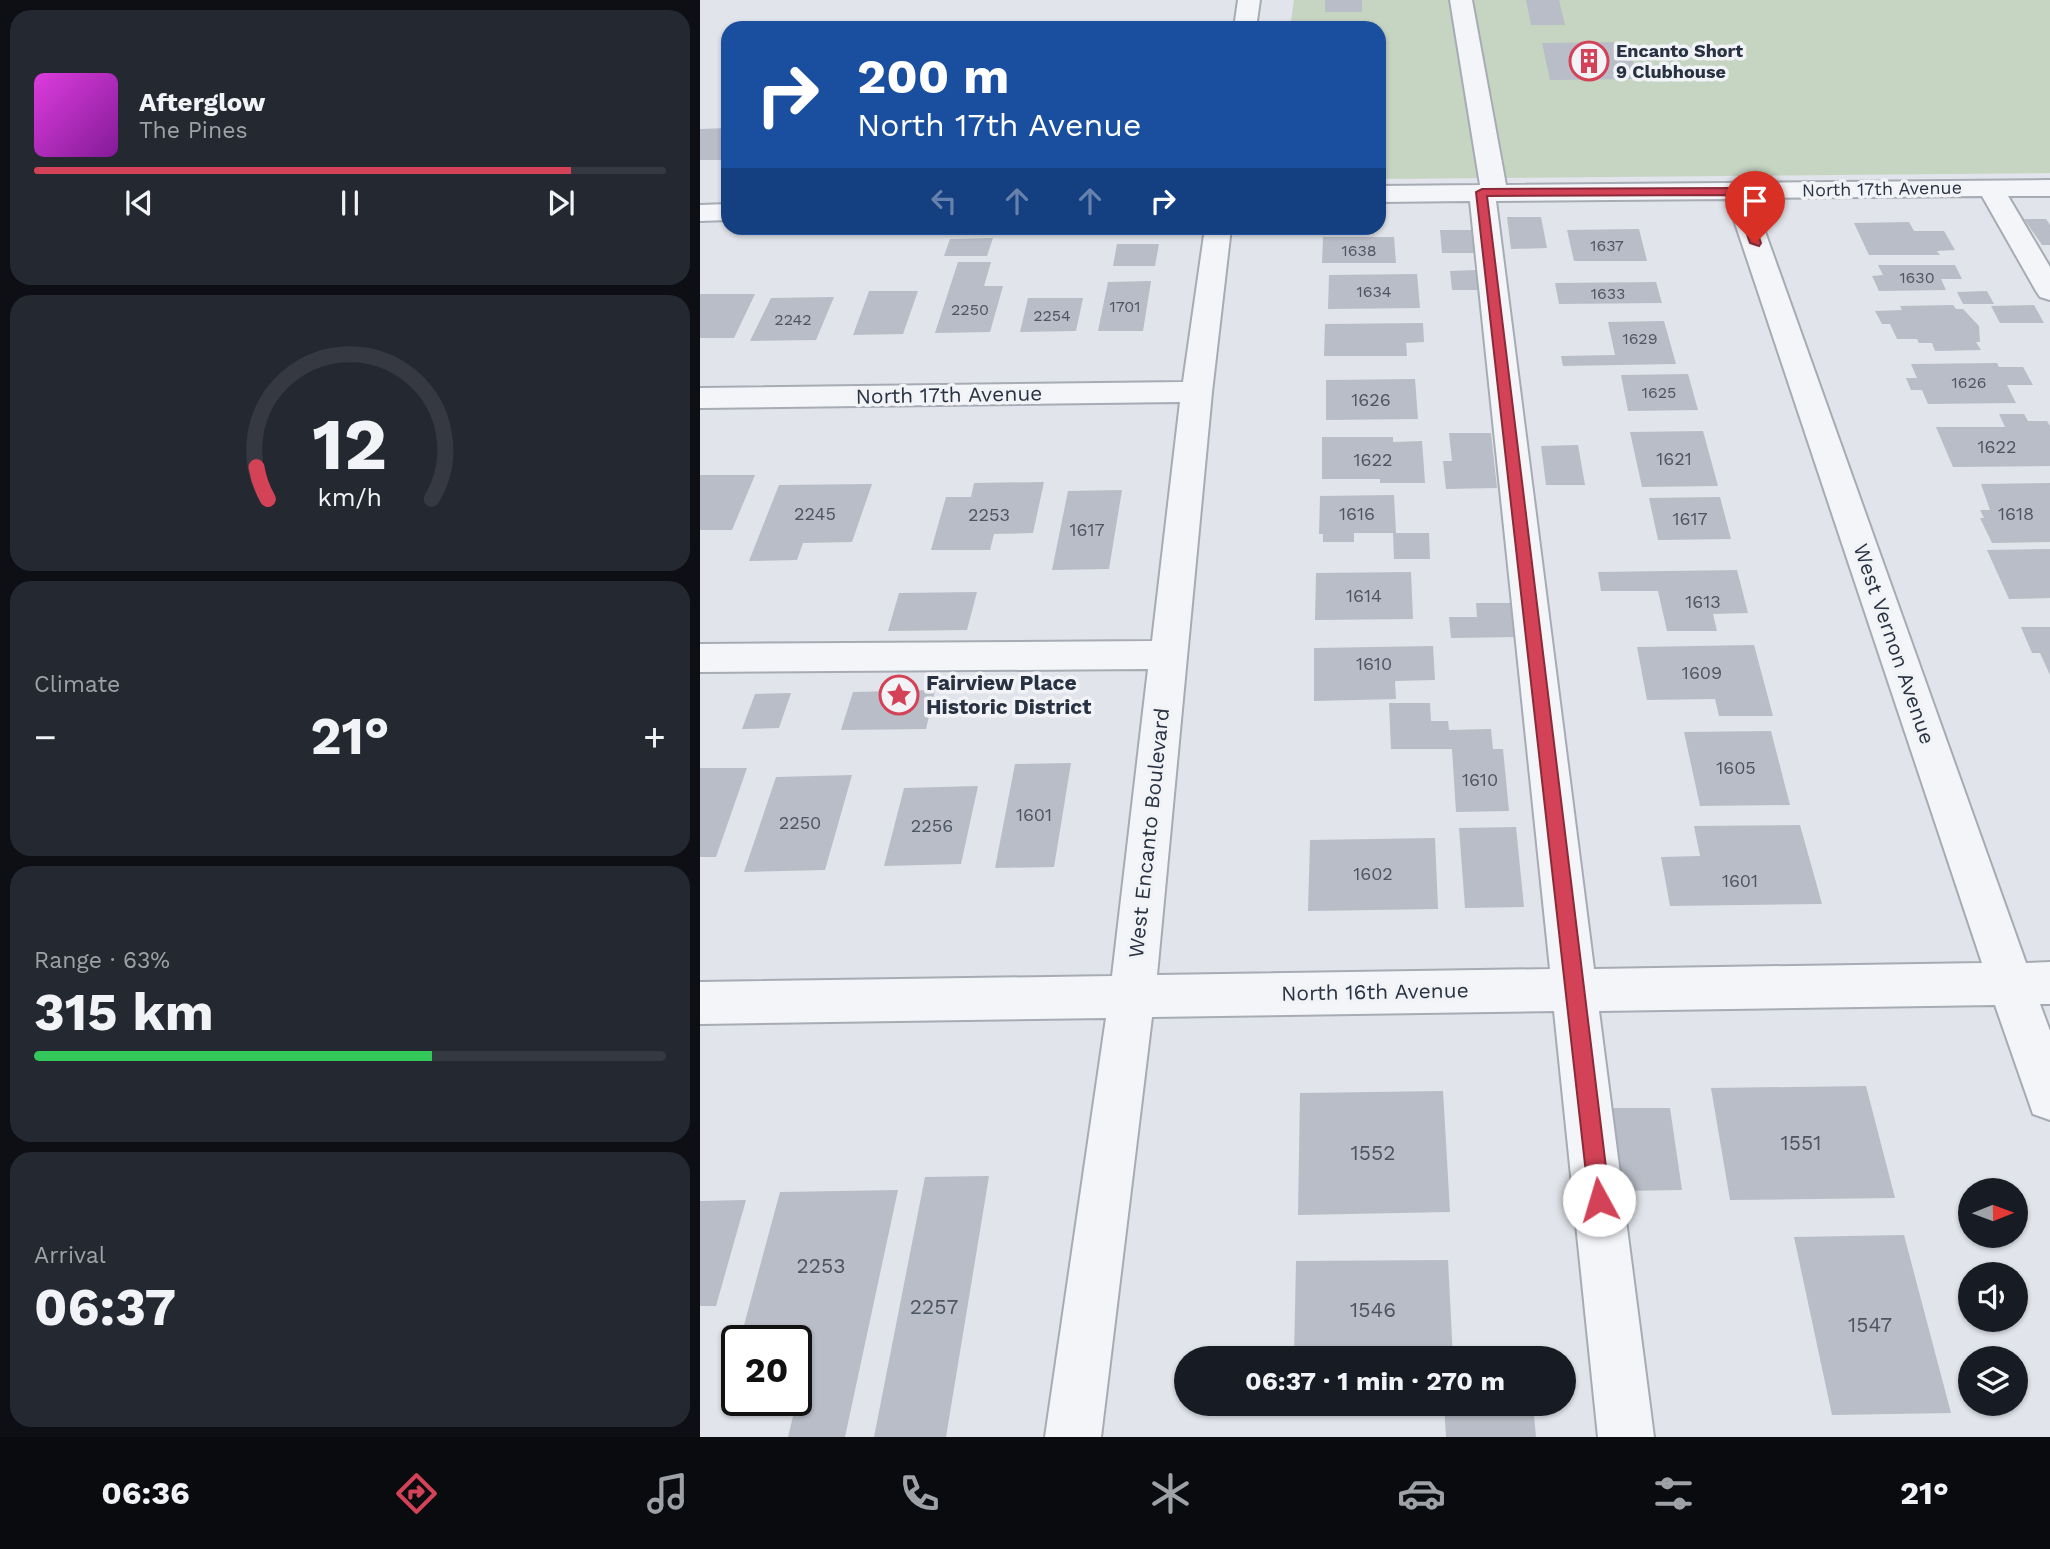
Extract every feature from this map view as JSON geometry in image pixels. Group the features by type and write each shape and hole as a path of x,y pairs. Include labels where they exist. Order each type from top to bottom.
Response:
{"street":[{"path":"1246,21 1250,0"},
{"path":"1461,0 1488,192 1626,1437"},
{"name":"North 17th Avenue","path":"1386,192 1421,183 1488,192 2050,188"},
{"path":"1990,188 2050,290"},
{"name":"West Vernon Avenue","path":"1737,191 2031,984 2050,1097"},
{"path":"700,212 721,212"},
{"name":"West Encanto Boulevard","path":"1073,1437 1132,996 1197,392 1217,235"},
{"name":"North 17th Avenue","path":"700,398 1197,392"},
{"path":"700,658 1169,655"},
{"name":"North 16th Avenue","path":"700,1003 2031,984"}],"green space":[{"path":"1294,0 2050,0 2050,173 1386,179 1386,21 1291,21"}],"building":[{"path":"1325,0 1362,0 1362,12 1325,12"},
{"path":"1526,0 1559,0 1565,25 1531,25"},
{"name":"Encanto Short 9 Clubhouse","path":"1627,42 1638,79 1550,80 1542,43"},
{"path":"721,128 721,160 700,160 700,129"},
{"path":"1507,217 1541,217 1547,248 1511,249"},
{"path":"2024,219 2046,219 2050,225 2050,245 2042,245"},
{"path":"1909,222 1914,231 1944,231 1955,250 1937,251 1940,255 1869,255 1854,223"},
{"path":"1639,229 1647,261 1574,261 1567,230"},
{"path":"1440,230 1473,230 1476,253 1442,253"},
{"path":"1323,237 1394,237 1396,263 1322,263"},
{"path":"993,238 987,256 944,256 950,239"},
{"path":"1117,244 1159,244 1155,266 1113,266"},
{"path":"958,262 991,262 984,286 1003,286 990,332 935,333"},
{"path":"1878,265 1955,265 1962,279 1941,279 1946,290 1879,291 1872,276 1883,275"},
{"path":"1476,270 1478,290 1452,290 1450,271"},
{"path":"1417,274 1420,308 1328,309 1329,275"},
{"path":"1151,281 1143,331 1098,331 1108,282"},
{"path":"1656,282 1662,303 1559,304 1555,283"},
{"path":"869,291 918,291 903,334 853,335"},
{"path":"1987,291 1994,304 1963,304 1957,292"},
{"path":"700,294 755,294 734,338 700,338"},
{"path":"834,297 816,340 750,341 771,298"},
{"path":"1028,298 1083,298 1076,331 1020,332"},
{"path":"1953,305 1956,309 1963,309 1979,326 1980,342 1976,342 1981,350 1935,351 1932,343 1919,343 1917,339 1897,339 1890,324 1882,324 1875,311 1902,310 1900,306"},
{"path":"2034,305 2044,323 2000,323 1991,306"},
{"path":"1664,321 1676,364 1563,366 1561,356 1615,355 1608,322"},
{"path":"1423,323 1424,342 1406,343 1407,356 1324,356 1325,324"},
{"path":"1997,363 1999,367 2023,367 2033,385 2007,385 2016,403 1928,404 1922,390 1911,390 1906,378 1917,378 1911,364"},
{"path":"1688,374 1698,410 1628,411 1621,375"},
{"path":"1415,379 1418,419 1326,420 1326,380"},
{"path":"1999,414 2024,414 2028,421 2047,421 2050,426 2050,466 1953,467 1936,427 2005,427"},
{"path":"1703,431 1718,486 1642,487 1630,432"},
{"path":"1449,433 1491,433 1497,488 1446,489 1443,461 1452,461"},
{"path":"1322,437 1393,437 1393,442 1422,441 1425,483 1380,483 1380,479 1322,479"},
{"path":"1578,445 1585,485 1546,485 1541,446"},
{"path":"700,475 755,475 732,530 700,530"},
{"path":"1044,482 1033,533 994,534 990,550 931,550 946,497 971,497 974,483"},
{"path":"2050,483 2050,542 1992,543 1980,518 1984,518 1980,510 1990,510 1981,484"},
{"path":"872,484 852,542 803,543 797,560 749,561 779,485"},
{"path":"1122,490 1109,569 1052,570 1068,491"},
{"path":"1394,495 1396,533 1354,533 1354,542 1323,542 1323,534 1319,534 1320,496"},
{"path":"1720,497 1731,539 1658,540 1649,498"},
{"path":"1393,533 1429,533 1430,559 1394,559"},
{"path":"2050,549 2050,598 2009,599 1987,550"},
{"path":"1737,570 1748,613 1713,614 1717,631 1667,631 1658,591 1601,591 1598,572"},
{"path":"1411,572 1413,619 1315,620 1316,573"},
{"path":"977,592 967,630 888,631 899,593"},
{"path":"1476,603 1515,603 1519,637 1451,638 1449,617 1477,617"},
{"path":"2021,627 2050,627 2050,675 2040,653 2032,653"},
{"path":"1754,645 1773,716 1719,716 1715,699 1647,700 1637,647"},
{"path":"1433,646 1435,680 1395,681 1396,699 1314,701 1314,648"},
{"path":"935,690 926,729 841,730 853,692"},
{"path":"791,693 779,728 742,729 755,694"},
{"path":"1389,703 1430,703 1431,721 1448,721 1449,730 1491,729 1493,749 1503,749 1509,811 1456,812 1452,749 1391,749"},
{"path":"1771,731 1790,805 1700,806 1684,732"},
{"path":"1071,763 1054,867 995,868 1015,764"},
{"path":"700,768 747,768 716,857 700,857"},
{"path":"852,775 825,870 744,872 776,777"},
{"path":"978,786 961,864 884,866 904,788"},
{"path":"1800,825 1822,904 1670,906 1661,857 1700,856 1694,826"},
{"path":"1516,827 1524,907 1465,908 1459,828"},
{"path":"1435,838 1438,909 1308,911 1310,840"},
{"path":"1866,1086 1895,1198 1730,1200 1711,1088"},
{"path":"1443,1091 1450,1212 1298,1215 1300,1093"},
{"path":"1611,1108 1670,1108 1682,1190 1622,1191"},
{"path":"989,1176 946,1437 874,1437 925,1177"},
{"path":"898,1190 845,1437 788,1437 793,1416 812,1416 812,1325 744,1325 780,1192"},
{"path":"746,1200 716,1306 700,1306 700,1201"},
{"path":"1904,1235 1951,1413 1832,1415 1794,1237"},
{"path":"1448,1260 1452,1346 1294,1346 1296,1261"},
{"path":"1445,1416 1534,1416 1536,1437 1446,1437"}],"place":[{"name":"Encanto Short 9 Clubhouse","path":"1589,61"},
{"name":"Fairview Place Historic District","path":"899,695"}],"route":[{"path":"1599,1200 1482,192 1737,191 1755,243"}]}
